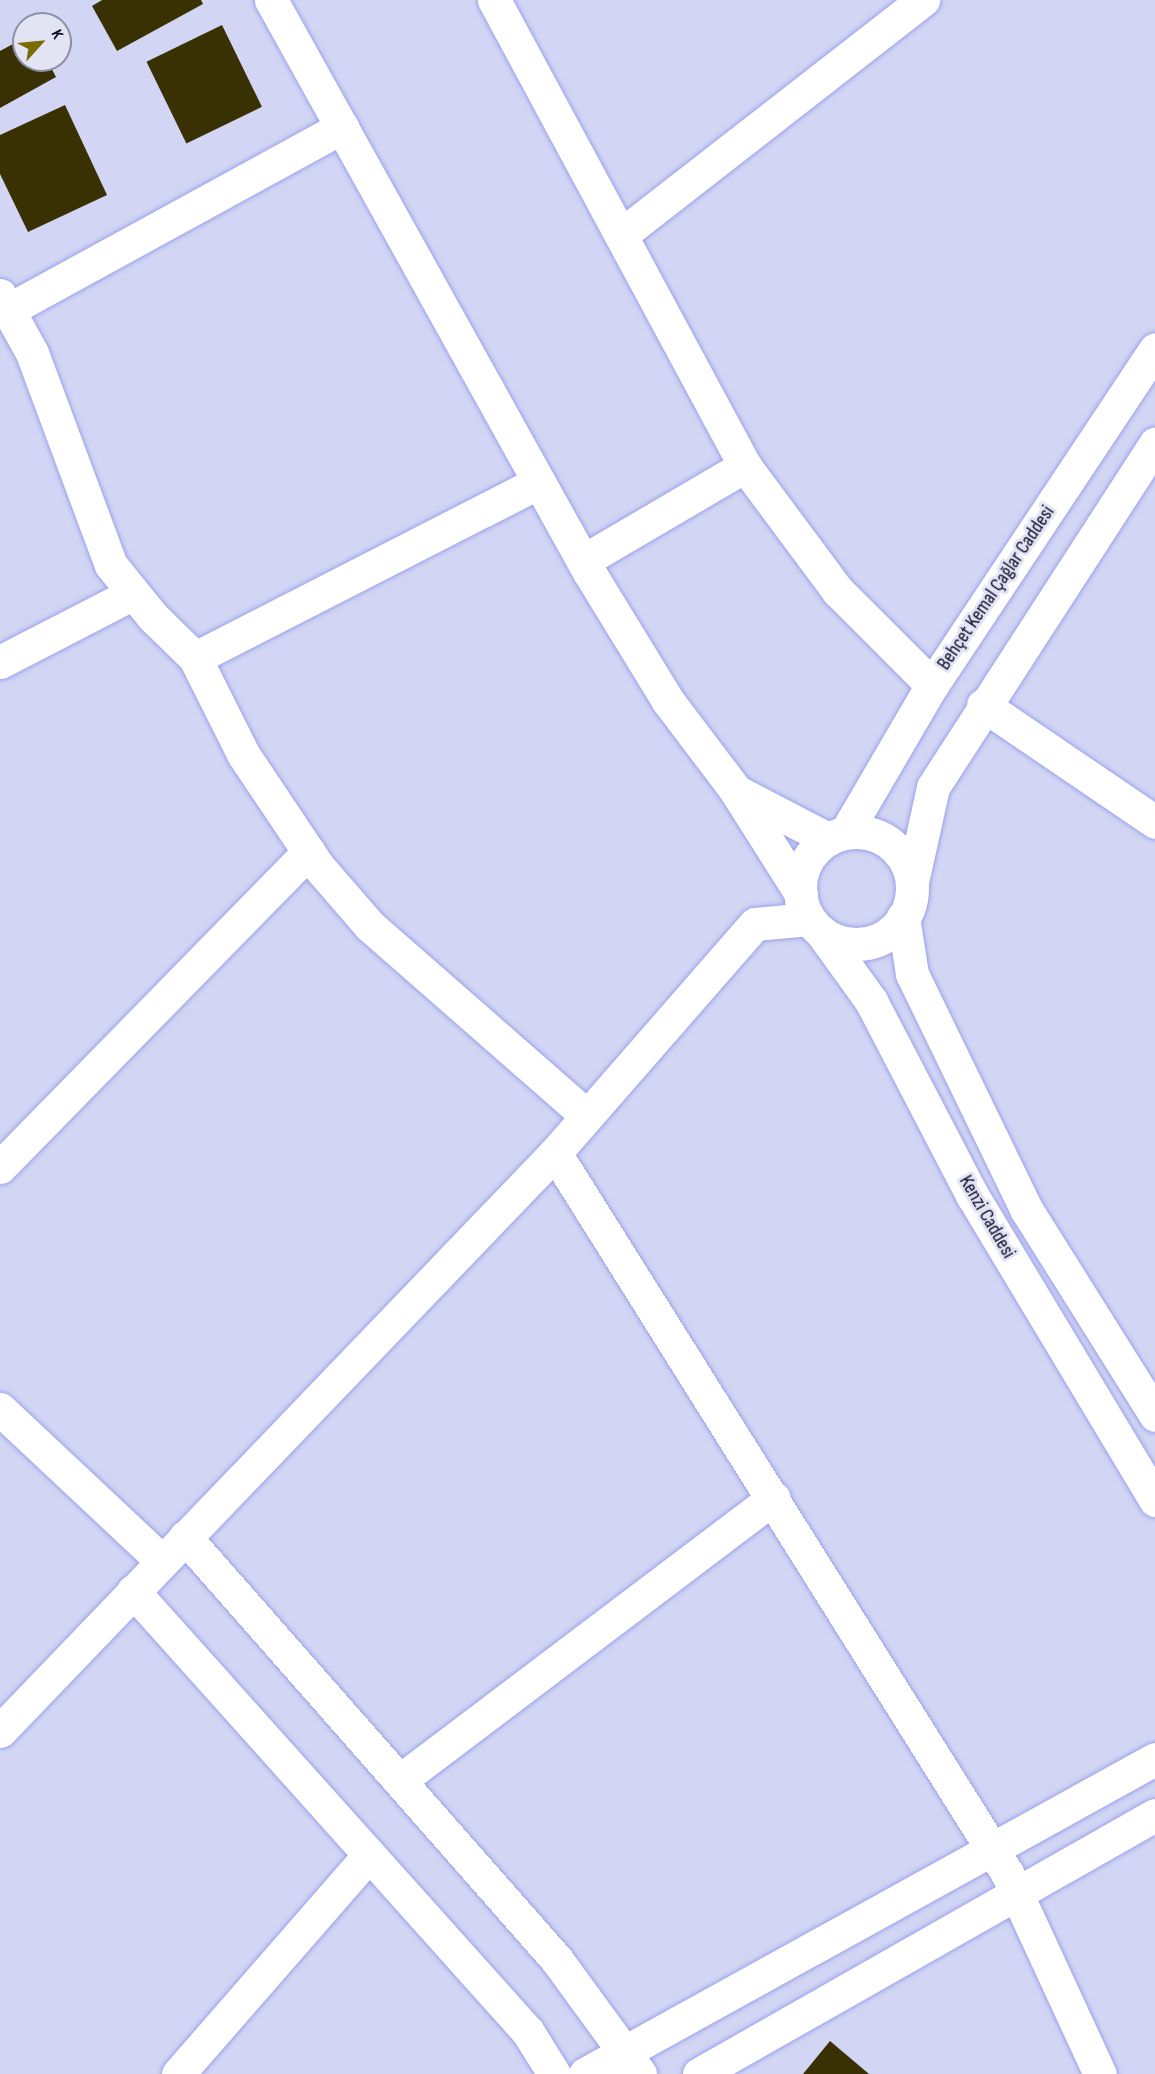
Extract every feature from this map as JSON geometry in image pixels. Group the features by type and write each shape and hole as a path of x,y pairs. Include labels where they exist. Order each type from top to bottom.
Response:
{"street":[{"name":"Kenzi Caddesi","path":"271,0 583,561 643,663 736,790 811,915 871,1000 972,1195 1155,1500"},
{"path":"494,0 745,466 838,591 932,685"},
{"path":"621,235 923,0"},
{"path":"342,127 4,302 58,417 93,525 132,594 195,658 243,754 309,852 370,926 587,1116"},
{"name":"Behçet Kemal Çağlar Caddesi","path":"837,836 932,685 1155,349"},
{"path":"0,1731 555,1153 755,924 811,915 858,944 876,941 903,917 933,787 983,705 1155,444"},
{"path":"583,561 745,466"},
{"path":"195,658 539,482"},
{"path":"0,662 132,594"},
{"path":"983,705 1155,822"},
{"path":"736,790 837,836 881,838 896,849 912,882"},
{"path":"811,915 804,866 837,836"},
{"path":"0,1167 309,852"},
{"name":"Kenzi Caddesi","path":"903,917 912,974 1026,1209 1155,1415"},
{"path":"555,1153 774,1498 993,1851 1016,1892 1100,2074"},
{"path":"0,1409 162,1561"},
{"path":"402,1779 774,1498"},
{"path":"184,1537 402,1779 557,1960 632,2063"},
{"path":"133,1591 528,2032 554,2074"},
{"path":"585,2074 632,2063 993,1851 1155,1759"},
{"path":"699,2074 1155,1815"},
{"path":"178,2074 369,1855"}],"building":[{"path":"102,0 201,0 203,4 117,51 92,6"},
{"path":"222,25 262,107 186,144 147,62"},
{"path":"12,44 12,72 53,72 56,77 0,108 0,51"},
{"path":"65,105 107,195 28,232 0,174 0,135"},
{"path":"830,2041 869,2074 803,2074"}]}
